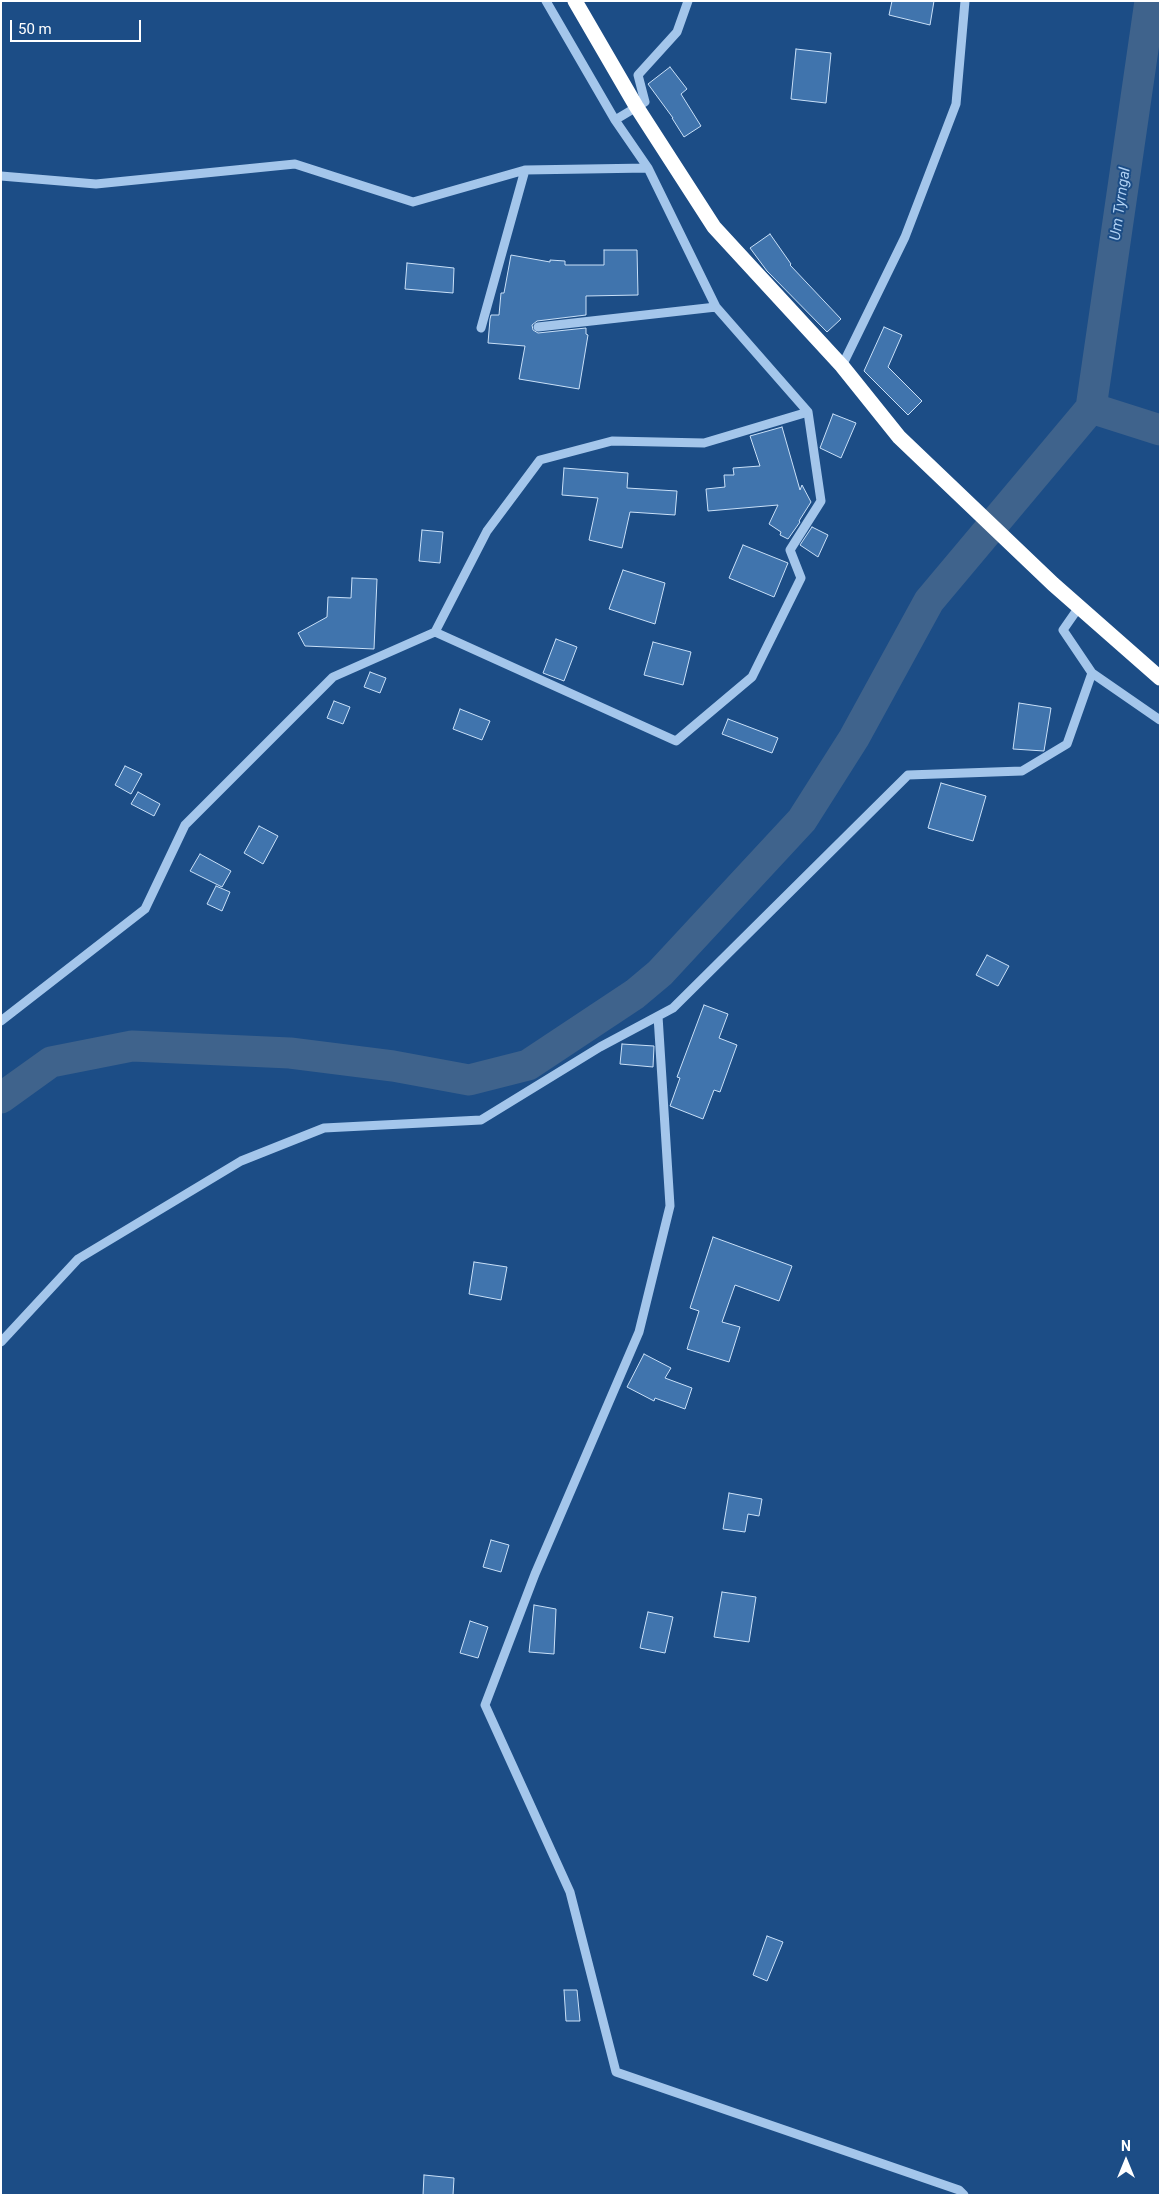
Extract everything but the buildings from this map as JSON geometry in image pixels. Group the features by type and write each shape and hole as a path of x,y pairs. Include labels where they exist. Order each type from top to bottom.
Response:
{"highway":[{"path":"575,1 636,106 714,227 842,366 899,436 1053,584 1160,678"}],"street":[{"path":"435,632 676,741 752,677 800,578 790,550 821,501 808,412 716,307 648,168 615,120 546,1"},
{"path":"615,120 645,102 638,76 677,32 688,1"},
{"path":"842,366 905,237 956,104 965,1"},
{"path":"1,176 96,184 295,164 413,202 525,170 648,168"},
{"path":"481,328 525,170"},
{"path":"538,327 716,307"},
{"path":"1,1021 145,909 186,825 333,677 435,632 488,531 540,460 612,441 704,443 808,412"},
{"path":"1079,607 1063,630 1092,673 1160,720"},
{"path":"1,1342 78,1259 242,1161 324,1128 481,1120 600,1047 673,1008 908,775 1022,771 1067,744 1092,673"},
{"path":"658,1016 670,1206 639,1332 535,1574 484,1705 570,1892 616,2072 959,2190 964,2195"}],"waterway":[{"name":"Um Tyrngal","path":"1091,408 1150,1"},
{"path":"1091,408 1160,430"},
{"path":"1,1098 51,1062 132,1046 290,1053 393,1066 469,1080 528,1065 635,994 660,973 802,820 854,738 929,601 1091,408"}]}
